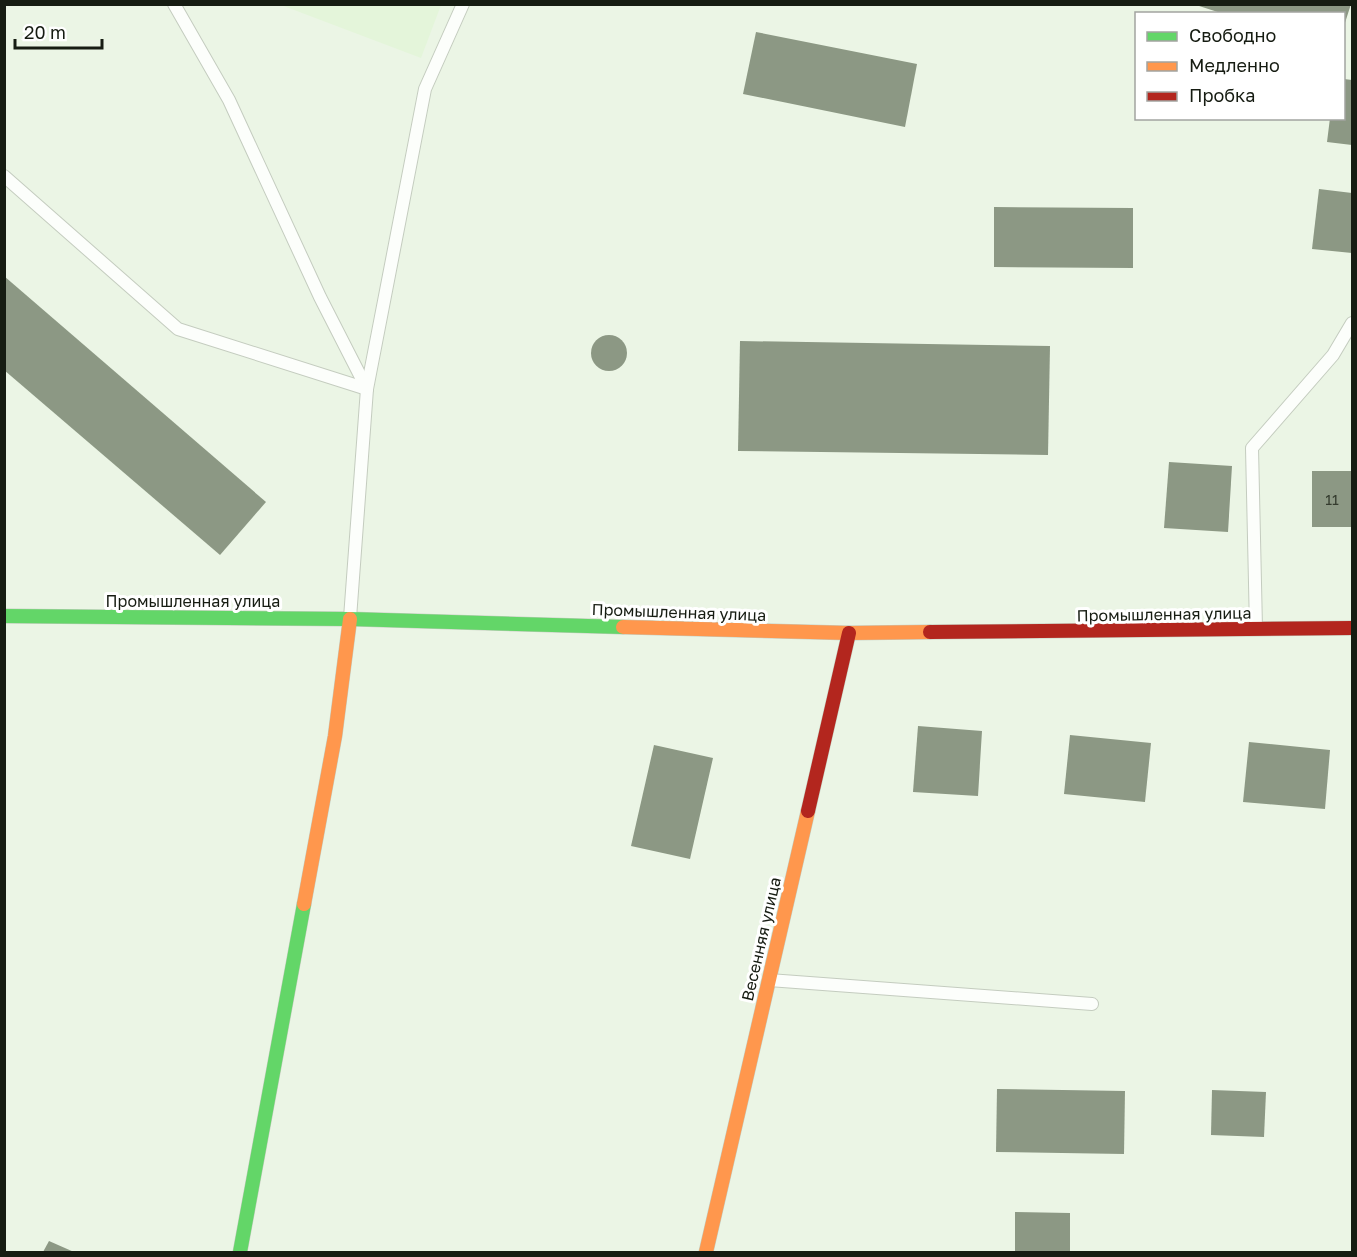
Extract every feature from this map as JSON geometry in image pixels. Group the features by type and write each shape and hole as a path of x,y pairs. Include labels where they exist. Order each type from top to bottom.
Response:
{"main road":[{"name":"Промышленная улица","path":"4,616 350,619 849,633 1353,628"},
{"path":"240,1252 335,736 350,619"},
{"name":"Весенняя улица","path":"706,1252 849,633"}],"lane":[{"path":"174,4 229,100 320,297 368,389"},
{"path":"350,619 368,389 425,89 464,4"},
{"path":"4,176 178,329 368,389"},
{"path":"1256,629 1252,448 1333,355 1353,323"},
{"path":"768,980 1092,1004"}],"shaded area":[{"path":"281,5 441,5 421,58"}],"building":[{"path":"1351,4 1345,23 1345,12 1218,12 1196,5"},
{"path":"756,32 917,64 905,127 743,94"},
{"path":"1345,79 1352,80 1352,145 1327,142 1330,120 1345,120"},
{"path":"1319,189 1352,193 1352,253 1312,249"},
{"path":"994,207 1133,208 1133,268 994,267"},
{"path":"4,276 266,502 220,555 4,370"},
{"path":"609,335 622,340 627,353 622,366 609,371 596,366 591,353 596,340"},
{"path":"740,341 1050,346 1048,455 738,451"},
{"path":"1169,462 1232,466 1228,532 1164,528"},
{"path":"1312,471 1352,471 1352,527 1312,527"},
{"path":"918,726 982,731 978,796 913,792"},
{"path":"1070,735 1151,743 1145,802 1064,794"},
{"path":"1249,742 1330,750 1325,809 1243,802"},
{"path":"654,745 713,758 690,859 631,846"},
{"path":"997,1089 1125,1091 1124,1154 996,1152"},
{"path":"1212,1090 1266,1092 1264,1137 1211,1135"},
{"path":"1015,1212 1070,1213 1070,1252 1015,1252"},
{"path":"49,1241 74,1252 43,1252"}],"traffic: fast":[{"path":"4,616 350,619 623,627"},
{"path":"240,1252 304,904"}],"traffic: slow":[{"path":"304,904 335,736 350,619"},
{"path":"623,627 849,633 930,632"},
{"path":"706,1252 808,811"}],"traffic: jam":[{"path":"930,632 1352,628"},
{"path":"808,811 849,633"}]}
